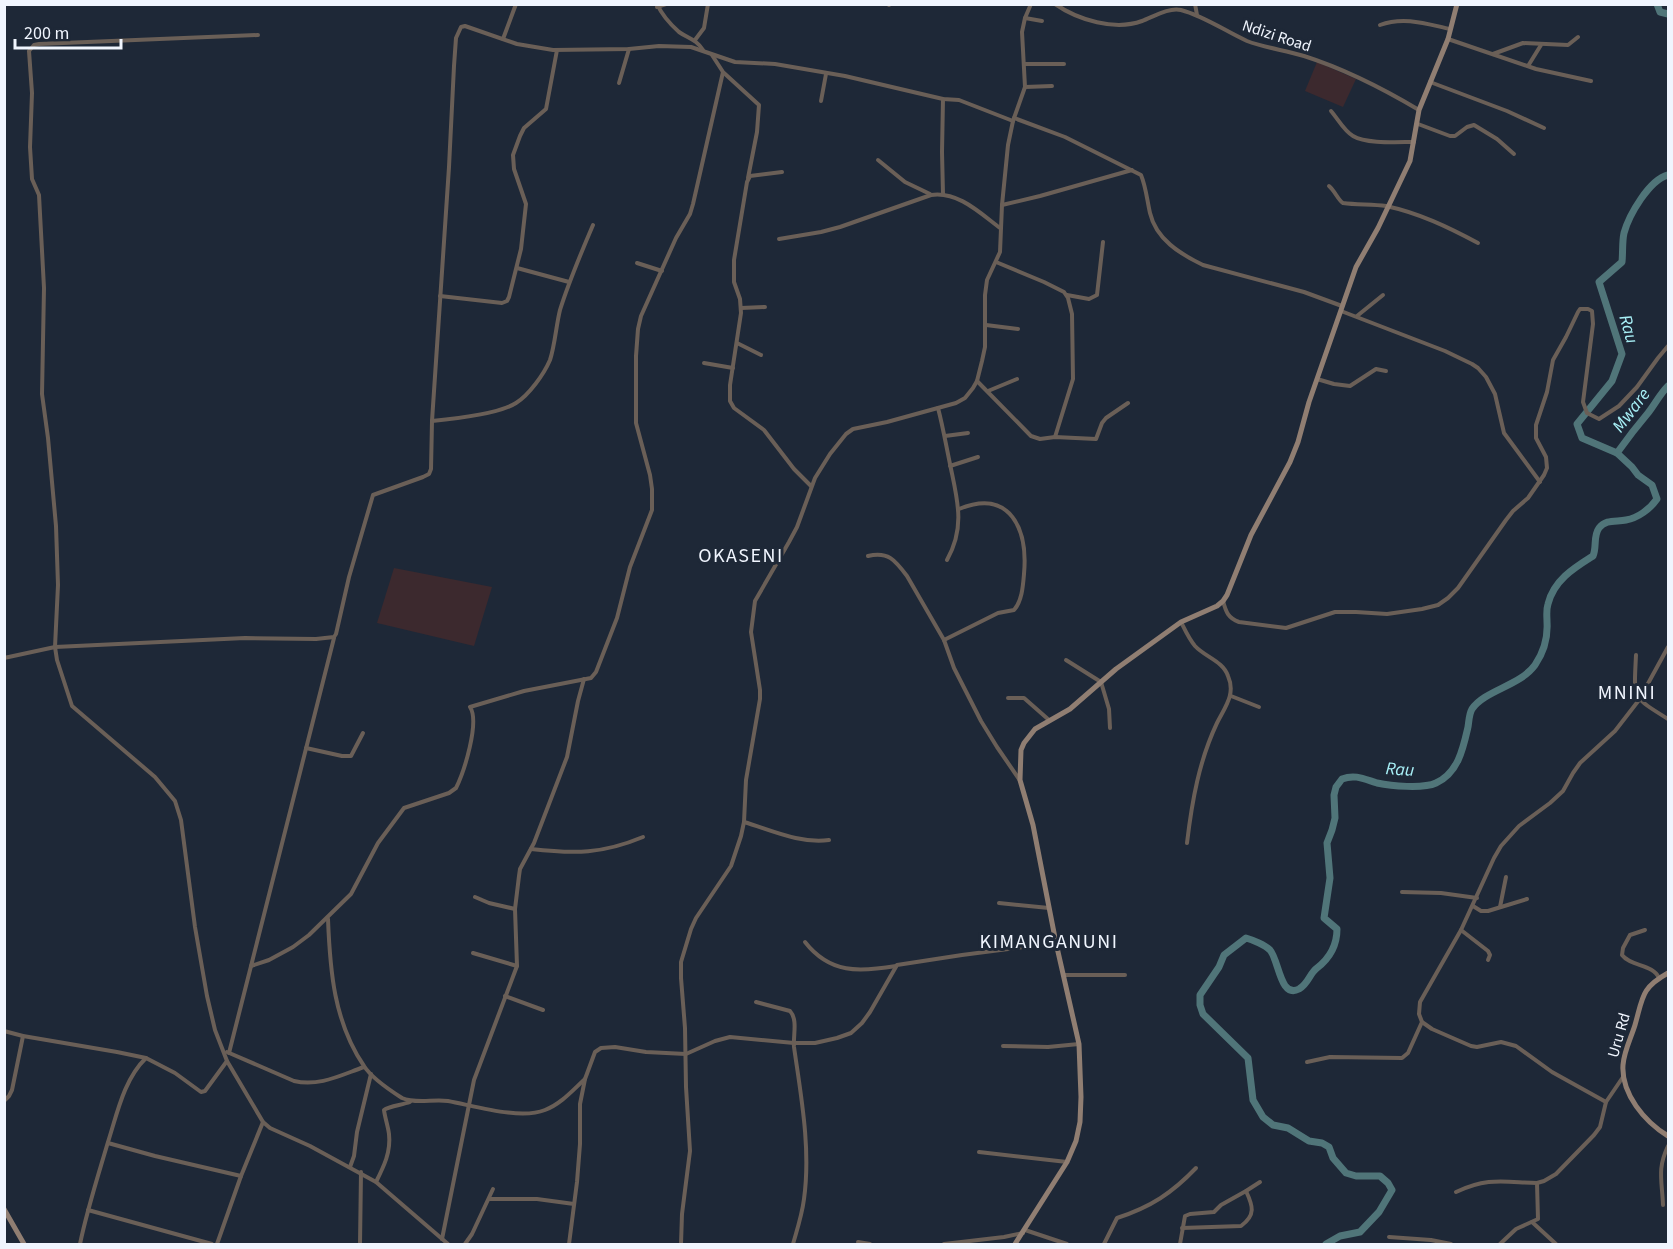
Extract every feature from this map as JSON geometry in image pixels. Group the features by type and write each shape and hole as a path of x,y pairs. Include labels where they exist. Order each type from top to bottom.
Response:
{"street":[{"path":"503,39 516,4"},
{"path":"666,4 657,6 670,24 695,40 703,51"},
{"path":"695,40 704,28 708,4"},
{"path":"681,1245 682,1214 690,1151 681,962 696,918 731,866 744,822 746,780 760,690 751,632 754,601 797,527 811,486 830,454 846,434 853,429 962,401 974,388 985,347 987,280 1000,252 1008,145 1024,87 1022,32 1031,4"},
{"name":"Ndizi Road","path":"1055,4 1077,15 1107,24 1124,25 1178,9 1245,40 1303,56 1366,80 1419,110"},
{"path":"1195,4 1197,16"},
{"path":"1015,1245 1067,1162 1076,1141 1080,1122 1081,1088 1079,1044 1033,825 1020,780 1019,762 1024,743 1035,729 1070,709 1116,669 1181,622 1223,601 1230,590 1251,535 1290,462 1298,442 1356,267 1378,228 1410,161 1419,110 1448,39 1457,4"},
{"path":"1025,18 1042,21"},
{"path":"1380,25 1401,20 1450,29"},
{"path":"229,1053 370,502 373,495 380,491 429,474 431,469 456,38 460,28 465,26 517,44 557,50 691,47 735,62 775,64 845,76 943,99 959,100 1065,137 1141,175 1154,226 1166,240 1189,259 1203,265 1305,292 1444,351 1478,368 1495,394 1504,434 1540,482"},
{"path":"258,35 39,44 34,45 29,51 32,93 30,147 32,179 39,195 44,288 42,394 51,458 56,526 58,585 55,647 57,660 72,706 155,777 175,801 181,820 207,996 215,1030 227,1061 263,1122 270,1128 361,1172 376,1182 448,1245"},
{"path":"1493,54 1523,43 1568,45 1578,37"},
{"path":"1448,39 1528,66 1591,81"},
{"path":"1528,66 1541,45"},
{"path":"620,83 629,49"},
{"path":"440,296 502,303 509,297 517,268 526,204 514,169 513,155 522,131 546,109 557,50"},
{"path":"712,55 723,72 759,105 757,132 734,260 734,282 741,308 730,396 734,408 764,430 794,470 811,486"},
{"path":"1024,64 1064,64"},
{"path":"251,966 269,960 292,947 328,919 351,894 378,843 404,808 456,788 474,728 470,707 524,691 584,680 593,676 598,667 617,618 630,567 652,510 650,474 636,423 636,342 641,316 693,204 723,72"},
{"path":"821,101 826,74"},
{"path":"1430,82 1507,111 1544,128"},
{"path":"1024,87 1052,86"},
{"path":"943,99 944,194"},
{"path":"1331,111 1347,132 1357,138 1373,141 1414,142"},
{"path":"1418,124 1450,136 1455,136 1474,125 1497,139 1514,154"},
{"path":"878,160 905,182 931,195"},
{"path":"1002,205 1133,170"},
{"path":"748,180 750,176 782,172"},
{"path":"1329,186 1343,202 1388,207 1416,214 1478,243"},
{"path":"779,238 821,232 931,195 944,194 958,199 1001,228"},
{"path":"432,421 453,419 508,407 523,398 532,388 549,360 569,282 593,225"},
{"path":"996,262 1044,282 1066,295 1089,299 1097,295 1103,242"},
{"path":"637,263 662,271"},
{"path":"517,268 569,282"},
{"path":"1055,437 1073,379 1072,314 1066,295"},
{"path":"1357,316 1383,295"},
{"path":"741,308 765,308"},
{"path":"1223,601 1227,613 1234,620 1286,628 1335,612 1387,614 1438,605 1458,588 1506,520 1528,498 1544,475 1548,465 1536,438 1536,425 1547,392 1553,360 1580,309 1592,310 1593,316 1583,402 1587,413 1596,418 1602,418 1627,398 1668,346"},
{"path":"986,325 1018,329"},
{"path":"737,343 761,355"},
{"path":"704,363 733,368"},
{"path":"1317,379 1350,386 1376,369 1386,371"},
{"path":"988,391 1017,379"},
{"path":"977,381 1031,436 1040,439 1055,437 1096,439 1106,418 1128,403"},
{"path":"938,408 959,509 956,538 947,560"},
{"path":"945,436 968,433"},
{"path":"950,466 978,457"},
{"path":"944,640 998,613 1014,610 1020,600 1023,582 1022,541 1009,512 989,504 971,505 959,509"},
{"path":"868,556 882,554 900,566 944,640 954,668 981,720 1020,780"},
{"path":"1181,622 1195,646 1226,671 1231,686 1231,696 1203,759 1191,808 1187,843"},
{"path":"4,658 55,647 245,638 334,637"},
{"path":"1606,1102 1552,1072 1516,1046 1501,1042 1471,1046 1432,1029 1422,1022 1419,1014 1420,1002 1461,930 1494,858 1506,839 1563,791 1580,763 1615,731 1638,700 1668,647"},
{"path":"1636,655 1635,690 1638,700 1668,719"},
{"path":"1066,660 1101,682 1109,709 1110,728"},
{"path":"442,1239 479,1063 517,966 515,909 520,869 531,849 567,758 584,680"},
{"path":"1231,696 1259,707"},
{"path":"1008,698 1024,698 1049,720"},
{"path":"306,748 351,756 363,733"},
{"path":"744,822 801,839 829,840"},
{"path":"531,849 559,852 592,851 618,846 643,837"},
{"path":"1500,908 1506,877"},
{"path":"1402,892 1477,898"},
{"path":"476,897 489,903 515,909"},
{"path":"1473,906 1484,911 1493,911 1527,899"},
{"path":"999,903 1049,908"},
{"path":"328,919 330,966 336,1005 348,1037 364,1067 395,1093 410,1102"},
{"path":"1461,930 1488,951 1490,955 1488,960"},
{"path":"1645,930 1630,935 1622,955 1629,962 1654,971 1659,978"},
{"path":"805,942 821,959 844,968 856,969 876,969 1056,943"},
{"path":"473,953 517,966"},
{"path":"569,1245 580,1144 579,1116 585,1079 595,1052 601,1048 615,1047 646,1052 686,1054 730,1037 794,1043 825,1041 851,1033 862,1023 897,965"},
{"name":"Uru Rd","path":"1668,973 1649,986 1642,1000 1623,1063 1626,1089 1640,1111 1668,1136"},
{"path":"1064,975 1125,975"},
{"path":"505,996 543,1010"},
{"path":"756,1002 793,1013 794,1017 794,1043 806,1156 804,1200 793,1245"},
{"path":"1307,1062 1330,1057 1402,1058 1408,1053 1422,1022"},
{"path":"4,1031 146,1059 175,1073 201,1092 205,1091 227,1061"},
{"path":"4,1101 12,1090 23,1036"},
{"path":"1003,1046 1048,1047 1079,1044"},
{"path":"224,1052 304,1084 321,1082 364,1067"},
{"path":"80,1245 88,1210 118,1111 135,1071 146,1059"},
{"path":"350,1167 372,1074"},
{"path":"1456,1192 1488,1181 1537,1183 1556,1174 1600,1127 1606,1102 1623,1077"},
{"path":"376,1182 387,1159 390,1145 384,1110 387,1107 436,1100 524,1114 545,1110 561,1101 585,1079"},
{"path":"217,1245 263,1122"},
{"path":"108,1143 241,1176"},
{"path":"1663,1204 1660,1173 1661,1163 1668,1146"},
{"path":"979,1152 1067,1162"},
{"path":"1104,1245 1117,1218 1155,1203 1196,1168"},
{"path":"360,1245 361,1172"},
{"path":"1180,1245 1184,1217 1214,1212 1221,1204 1260,1182"},
{"path":"1500,1245 1516,1228 1537,1220 1539,1215 1537,1183"},
{"path":"465,1245 493,1189"},
{"path":"1182,1228 1241,1226 1250,1218 1252,1211 1246,1191"},
{"path":"489,1198 537,1199 575,1204"},
{"path":"4,1209 24,1245"},
{"path":"88,1210 212,1245"},
{"path":"1532,1222 1556,1245"},
{"path":"944,1245 1024,1232 1067,1245"},
{"path":"1389,1237 1431,1240 1451,1245"},
{"path":"858,1242 870,1245"}],"shaded area":[{"path":"1317,62 1356,79 1343,107 1305,91"},
{"path":"394,568 492,587 474,646 377,623"}],"waterway":[{"name":"Rau","path":"1657,4 1660,12 1668,14"},
{"name":"Rau","path":"1326,1244 1340,1236 1360,1232 1379,1212 1392,1190 1380,1176 1356,1176 1346,1173 1333,1158 1329,1147 1322,1143 1309,1141 1288,1128 1273,1125 1263,1117 1253,1100 1248,1058 1203,1014 1200,995 1219,967 1224,955 1246,938 1270,950 1288,989 1293,991 1305,984 1314,970 1329,956 1337,935 1337,929 1324,918 1330,878 1327,843 1335,818 1336,787 1342,779 1351,777 1383,784 1423,786 1436,783 1450,773 1464,744 1472,709 1485,697 1521,678 1535,665 1546,639 1547,608 1551,596 1560,581 1593,556 1599,528 1608,522 1635,517 1647,510 1657,499 1652,485 1638,475 1617,453 1582,438 1577,424 1612,381 1622,354 1599,282 1622,262 1624,233 1641,199 1654,184 1668,175"},
{"name":"Mware","path":"1617,453 1668,386"}],"district":[{"name":"OKASENI","path":"741,555"},
{"name":"MNINI","path":"1627,692"},
{"name":"KIMANGANUNI","path":"1049,941"}]}
